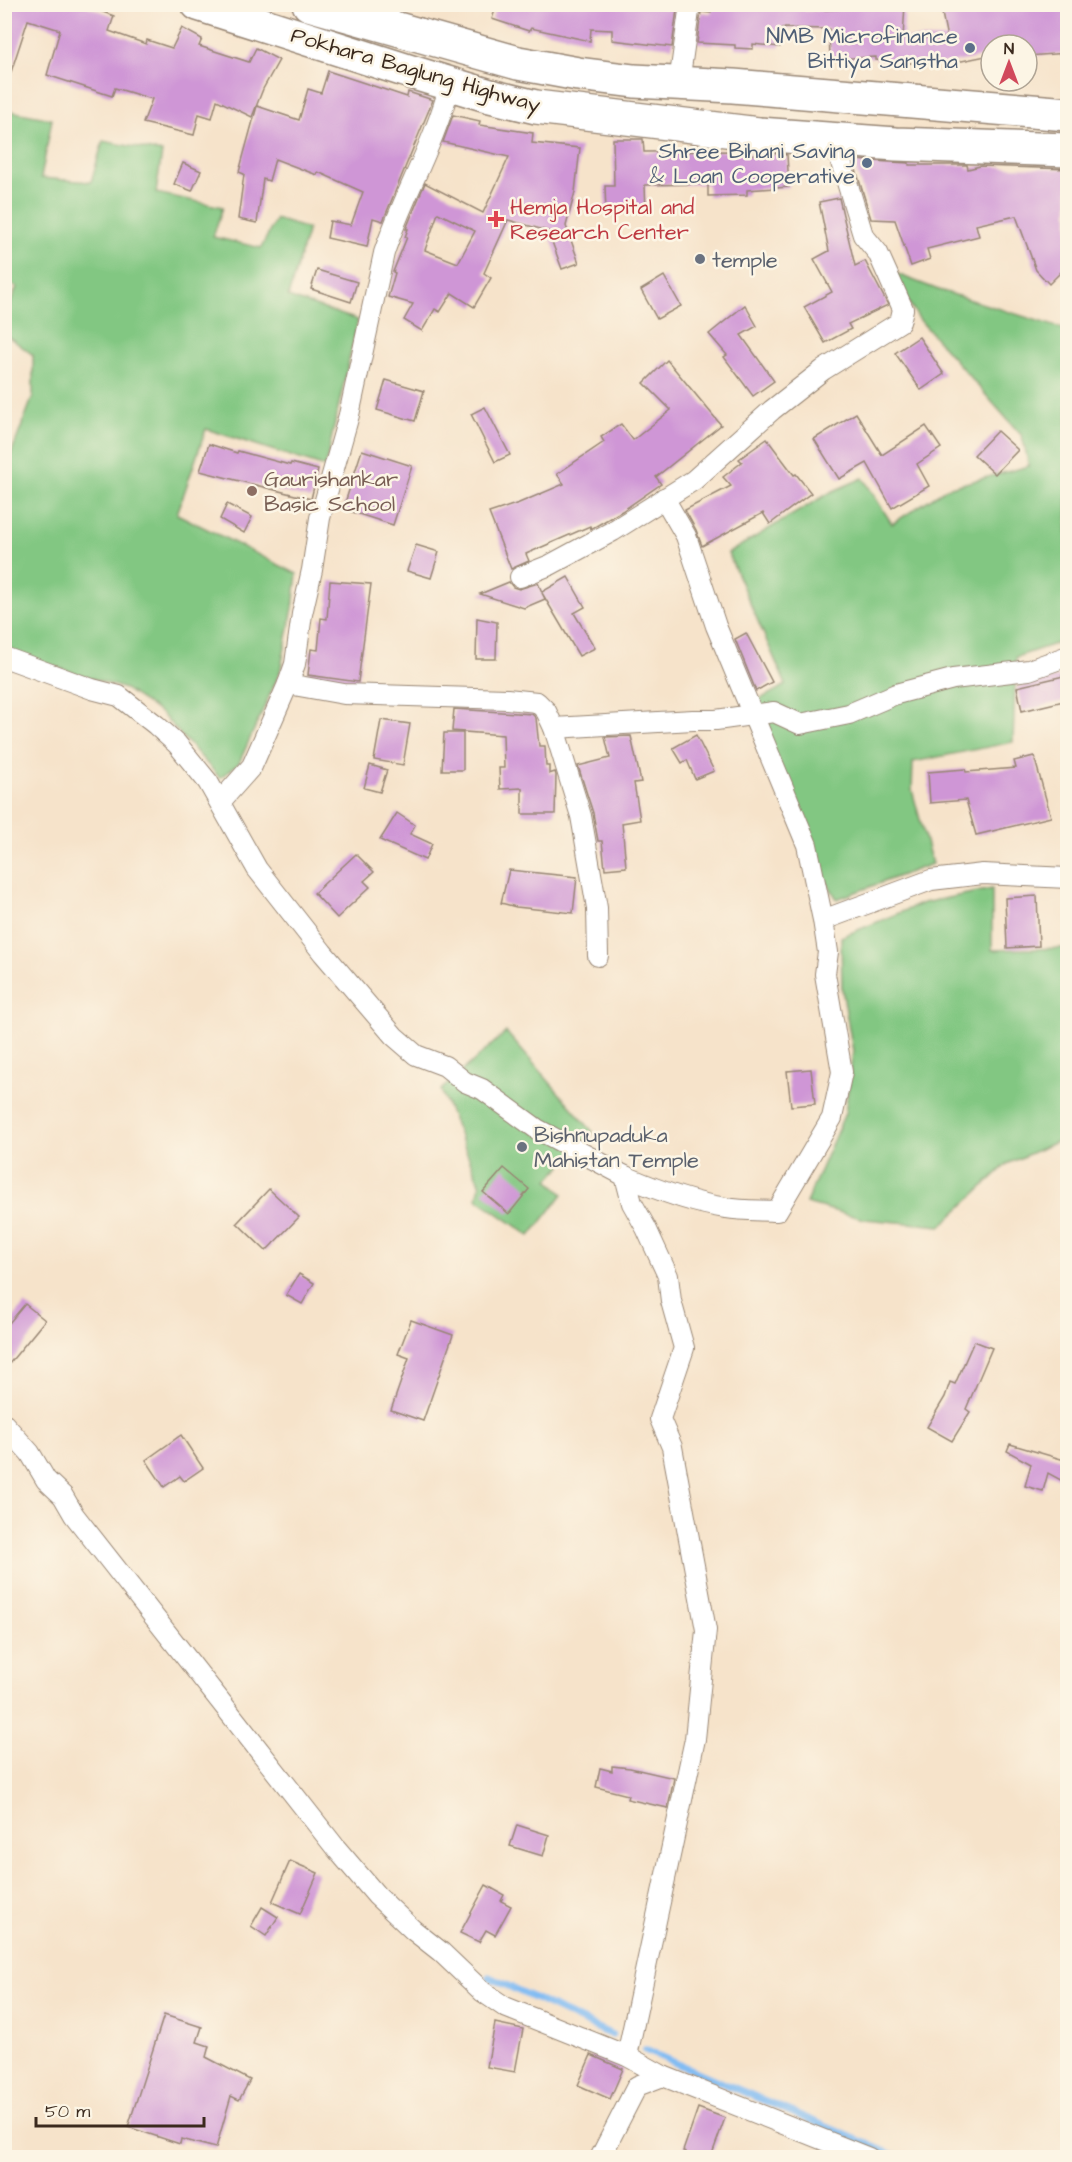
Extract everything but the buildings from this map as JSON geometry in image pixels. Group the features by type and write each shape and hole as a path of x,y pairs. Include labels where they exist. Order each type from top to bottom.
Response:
{"highway":[{"name":"Pokhara Baglung Highway","path":"198,4 450,84 536,107 759,134 896,144 1068,150"},
{"name":"Pokhara Baglung Highway","path":"309,4 362,12 518,63 634,81 887,98 1068,114"},
{"path":"511,101 518,63"}],"street":[{"path":"679,83 690,4"},
{"path":"220,802 252,766 295,664 320,518 349,415 384,253 393,227 417,176 450,84"},
{"path":"520,577 550,565 613,531 694,480 772,410 823,370 900,322 903,309 878,253 863,235 834,139"},
{"path":"4,657 92,689 119,696 177,744 208,782 231,827 257,869 323,953 394,1036 417,1055 445,1066 465,1082 482,1089 537,1129 652,1188 726,1209 777,1211 832,1118 842,1072 825,975 828,952 823,920 807,845 716,626 686,536 664,498"},
{"path":"554,728 716,720 774,712 800,724 849,714 896,694 953,679 1029,670 1068,656"},
{"path":"288,684 344,694 537,702 546,711 554,728 581,816 597,908 598,956"},
{"path":"823,920 931,880 983,874 1068,878"},
{"path":"625,1176 632,1203 668,1276 671,1301 684,1348 660,1419 672,1447 706,1630 695,1739 627,2056"},
{"path":"4,1424 30,1453 46,1479 63,1496 74,1515 334,1847 377,1896 483,1992 505,2007 627,2056 663,2076 870,2157"},
{"path":"600,2157 637,2086 663,2076"}],"green space":[{"path":"5,110 52,119 41,178 91,182 103,141 162,152 156,193 223,207 213,237 261,248 276,219 308,229 288,297 358,320 325,467 206,429 177,514 297,574 293,608 280,672 239,763 220,778 162,714 125,689 5,651 5,470 33,396 33,355 5,334 4,319 17,287 5,282"},
{"path":"889,271 936,289 1067,330 1067,640 1016,657 1013,742 913,762 912,790 932,864 837,899 801,838 747,706 786,685 728,553 831,492 863,478 892,524 947,488 1029,466 1022,436 919,319"},
{"path":"992,889 992,950 1067,948 1067,1137 1007,1164 941,1226 864,1219 806,1203 845,1113 853,1051 842,989 841,937 923,903"},
{"path":"506,1032 593,1132 548,1180 563,1194 530,1236 477,1199 480,1185 441,1090"}],"waterway":[{"path":"489,1977 612,2035"},
{"path":"645,2050 900,2158"}],"place":[{"name":"NMB Microfinance Bittiya Sanstha","path":"970,48"},
{"name":"Shree Bihani Saving & Loan Cooperative","path":"867,163"},
{"name":"Hemja Hospital and Research Center","path":"496,219"},
{"name":"temple","path":"700,259"},
{"name":"Gaurishankar Basic School","path":"252,491"},
{"name":"Bishnupaduka Mahistan Temple","path":"522,1147"}]}
